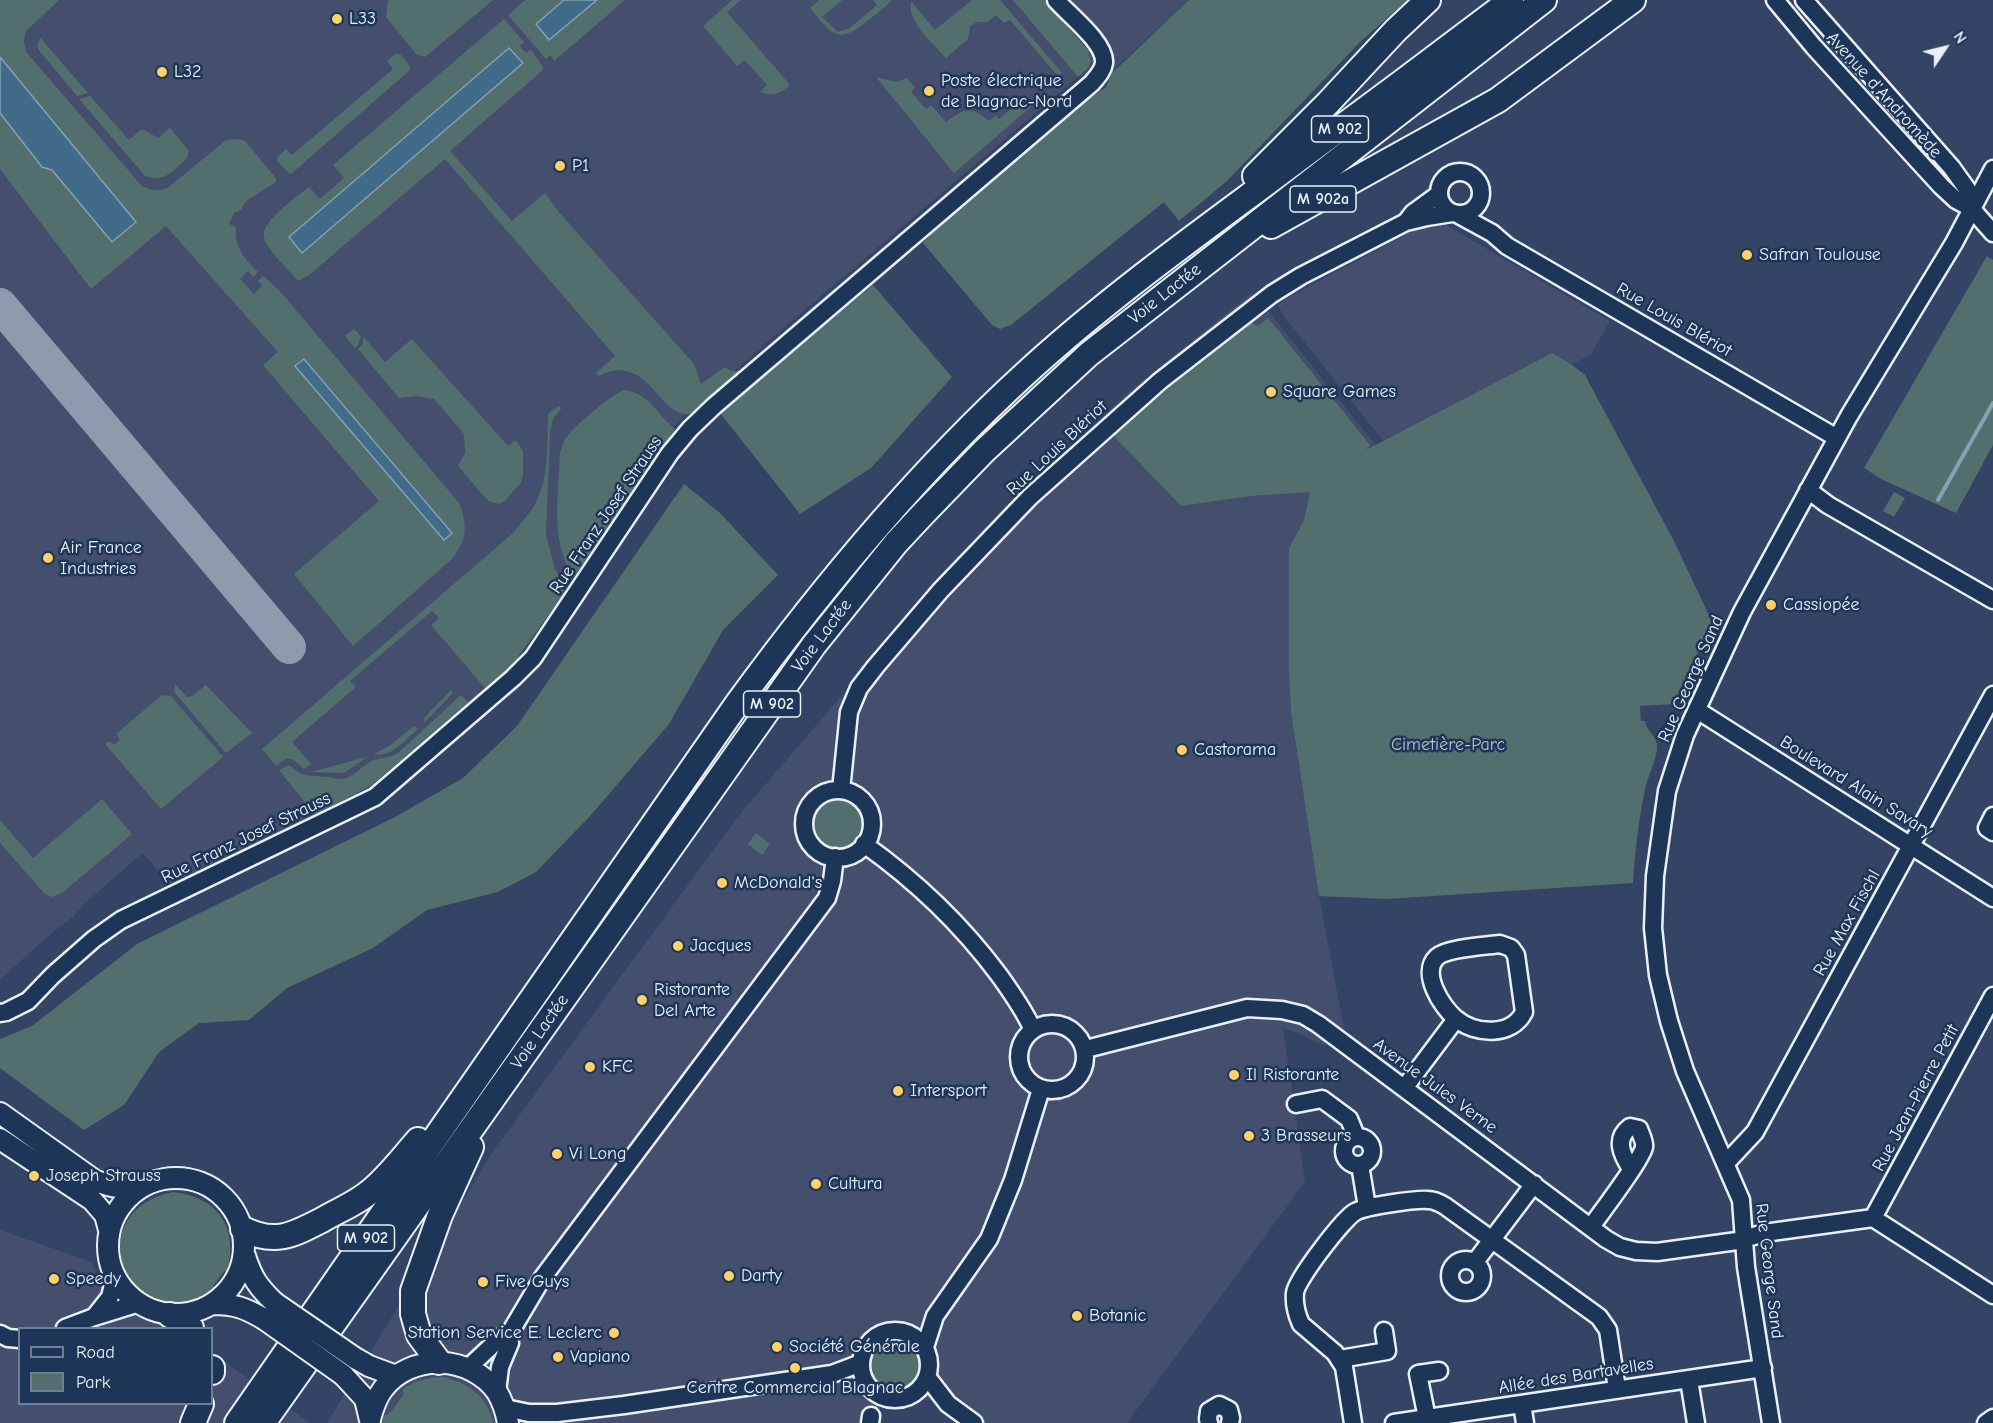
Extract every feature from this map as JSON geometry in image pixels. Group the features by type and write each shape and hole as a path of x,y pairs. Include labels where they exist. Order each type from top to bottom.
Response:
{"highway":[{"path":"1167,257 1247,184 1428,0"},
{"name":"Voie Lactée","path":"237,1423 737,704 796,624 850,557 933,464 994,403 1089,318 1511,0"},
{"name":"Voie Lactée","path":"263,1423 814,645 896,543 984,451 1089,354 1544,0"},
{"name":"M 902a","path":"1216,255 1311,205 1498,100 1633,0"},
{"path":"243,1229 271,1238 291,1235 368,1194 397,1165 495,1053"},
{"path":"439,1362 419,1335 413,1314 413,1291 440,1215 498,1091"},
{"path":"170,1315 188,1327"},
{"path":"193,1423 201,1405"}],"main road":[{"path":"0,1113 94,1180 106,1185 130,1189 146,1185"},
{"path":"0,1138 93,1200 105,1215 109,1230 108,1251 115,1276 123,1288 139,1303 170,1315 192,1313 213,1304 231,1288 240,1273 244,1256 243,1229 238,1214 221,1193 202,1182 175,1177 146,1185 131,1195 117,1209 109,1230"},
{"path":"244,1256 251,1276 261,1290 275,1303 369,1366 396,1377"},
{"path":"213,1304 232,1304 248,1310 343,1376 366,1399 370,1421"},
{"path":"370,1421 379,1395 396,1377 416,1366 439,1362 468,1368 484,1378 503,1408"}],"street":[{"name":"Rue Franz Josef Strauss","path":"0,1013 28,1001 42,984 94,939 121,920 375,796 513,678 533,658 670,453 690,429 1092,83 1101,72 1104,62 1102,51 1095,38 1056,0"},
{"name":"Avenue d'Andromède","path":"1775,0 1814,47 1941,186 1956,200 1971,207 1993,233"},
{"name":"Avenue d'Andromède","path":"1804,0 1952,168 1967,189 1971,207"},
{"name":"Rue George Sand","path":"1771,1423 1746,1267 1741,1200 1685,1071 1669,1021 1658,975 1653,928 1655,876 1667,792 1685,735 1742,612 1837,438 1954,243 1993,169"},
{"path":"1455,172 1465,172 1474,177 1480,185 1481,198 1478,205 1467,214 1456,214 1441,203 1438,194 1440,184 1446,176 1455,172"},
{"name":"Rue Louis Blériot","path":"1406,222 1413,213 1438,194"},
{"name":"Rue Louis Blériot","path":"1478,205 1484,212 1492,233"},
{"name":"Rue Louis Blériot","path":"841,790 849,712 859,688 941,590 1030,497 1160,381 1263,301 1285,285 1406,222 1433,215 1456,214 1492,233 1507,246 1837,438"},
{"path":"1808,490 1828,505 1993,600"},
{"name":"Rue Max Fischl","path":"1726,1163 1755,1132 1993,695"},
{"name":"Boulevard Alain Savary","path":"1697,710 1993,898"},
{"path":"841,790 859,797 870,814 871,830 864,844 856,852 834,857 825,855 810,843 804,825 805,815 814,799 822,793 841,790"},
{"path":"1993,816 1987,828 1993,832"},
{"path":"864,844 914,883 955,922 983,954 1017,1000 1033,1030"},
{"path":"834,857 832,880 827,898 555,1261 508,1336 510,1343 500,1367 503,1408 529,1413 557,1413 624,1405 832,1374 861,1363"},
{"path":"1500,944 1511,948 1516,955 1524,1012 1520,1020 1513,1026 1500,1030 1471,1026 1456,1019 1442,1004 1432,983 1431,966 1437,956 1448,952 1500,944"},
{"name":"Rue Franz Josef Strauss","path":"0,1005 42,984"},
{"name":"Rue Jean-Pierre Petit","path":"1873,1218 1993,996"},
{"name":"Avenue Jules Verne","path":"1086,1048 1248,1008 1282,1010 1303,1016 1318,1024 1405,1087 1613,1243 1636,1251 1657,1252 1764,1233 1873,1218"},
{"path":"1405,1087 1456,1019"},
{"path":"1051,1024 1064,1026 1080,1038 1086,1048 1084,1067 1080,1076 1073,1084 1056,1091 1041,1089 1028,1081 1022,1072 1019,1058 1021,1046 1033,1030 1051,1024"},
{"path":"925,1347 935,1316 989,1239 1013,1180 1041,1089"},
{"path":"1296,1104 1322,1099 1349,1119 1356,1136 1366,1138 1372,1146 1373,1151 1369,1160 1360,1165 1367,1208"},
{"path":"1591,1227 1631,1169"},
{"path":"1475,1262 1534,1184"},
{"path":"1353,1423 1344,1367 1340,1359 1301,1324 1295,1291 1302,1277 1346,1219 1357,1211 1426,1200 1436,1201 1599,1317 1608,1330 1617,1389"},
{"path":"1873,1218 1993,1295"},
{"path":"94,1317 110,1297 115,1276"},
{"path":"70,1327 139,1303"},
{"path":"906,1332 935,1316"},
{"path":"894,1330 906,1332 915,1336 925,1347 930,1362 928,1378 920,1390 909,1397 899,1400 886,1399 874,1392 864,1381 862,1354 868,1343 883,1333 894,1330"},
{"path":"1340,1359 1387,1351 1383,1331"},
{"path":"0,1334 18,1339"},
{"path":"468,1368 501,1337 508,1336"},
{"name":"Allée des Bartavelles","path":"1394,1423 1763,1368"},
{"path":"1427,1418 1418,1374 1439,1371"},
{"path":"832,1374 864,1381"},
{"path":"928,1378 948,1404 974,1423"},
{"path":"1689,1380 1696,1423"},
{"path":"909,1397 948,1404"},
{"path":"1522,1404 1525,1423"},
{"path":"1209,1423 1209,1411 1219,1405 1229,1410 1230,1423"},
{"path":"534,1423 557,1413"},
{"path":"1986,1423 1993,1418"}],"shaded area":[{"path":"0,0 1189,0 1113,70 1078,77 691,409 666,435 513,664 372,785 175,883 169,884 143,853 0,980"},
{"path":"564,0 597,0 549,40 536,24"},
{"path":"509,48 523,63 302,253 289,237"},
{"path":"0,57 136,222 112,242 52,170 42,167 0,113"},
{"path":"1439,223 1610,321 1590,356 1571,364 1552,353 1384,442 1283,315 1278,305 1418,228"},
{"path":"1253,292 1376,446 1310,491 1304,520 1289,548 1291,712 1319,896 1344,1028 1324,1046 1283,1028 1305,1182 1127,1423 974,1423 948,1404 909,1397 899,1400 886,1399 872,1415 870,1423 327,1423 494,1150 739,815 867,666 1035,482 1125,395"},
{"path":"304,359 452,533 444,540 295,366"},
{"path":"0,1230 92,1262 98,1279 135,1313 175,1327 18,1327 18,1405 213,1405 213,1354 310,1423 0,1423"}],"green space":[{"path":"0,0 59,0 26,31 24,41 26,52 142,186 156,190 169,187 226,140 236,139 245,141 275,177 276,182 246,201 241,210 234,213 229,224 236,227 238,246 248,262 258,272 253,277 248,271 240,279 254,294 262,286 258,281 263,276 279,290 460,504 464,519 465,532 461,545 452,559 353,646 294,574 379,501 263,365 278,352 166,226 91,289 0,169 0,113 42,167 52,170 112,241 136,222 0,57","holes":["305,359 452,532 296,367"]},
{"path":"388,0 493,0 425,57 417,55 386,17"},
{"path":"525,0 564,0 536,24 549,40 597,0 625,0 554,61 551,55 546,59 508,15"},
{"path":"732,0 741,0 727,12 790,85 783,91 772,94 760,92 767,85 745,60 737,66 703,26"},
{"path":"819,0 842,0 822,17 838,32 850,28 877,5 873,0 892,0 856,29 841,35 829,30 810,8"},
{"path":"972,0 1000,0 1062,73 1058,76 1010,20 1004,23 996,15 987,22 977,22 970,26 968,39 946,58 917,25 911,9 911,1 935,30"},
{"path":"1013,0 1045,0 1088,51 1091,61 1088,68 1078,77"},
{"path":"1189,0 1408,0 1361,41 1227,181 1179,221 1164,202 1011,325 1000,329 992,325 923,243 947,217 1072,111 1106,87 1112,73"},
{"path":"504,19 524,42 520,46 526,53 531,49 544,69 450,151 512,221 545,193 558,211 694,364 701,384 725,367 731,371 742,371 695,412 683,414 663,401 643,380 631,372 617,370 599,376 596,373 615,356 445,159 309,275 298,281 269,248 264,231 281,210 309,187 320,199 344,178 333,165","holes":["509,48 522,63 302,253 290,237"]},
{"path":"41,38 88,93 77,96 38,49 38,42"},
{"path":"396,53 401,55 410,66 410,70 291,174 286,171 277,160 278,156 286,149 292,155 393,69 387,61"},
{"path":"876,77 896,82 907,78 915,88 911,92 926,109 931,105 946,122 967,111 977,113 989,121 996,115 999,119 1016,105 1033,105 954,173"},
{"path":"90,96 129,140 142,129 158,138 170,128 189,151 187,158 164,177 145,176 79,99"},
{"path":"1987,256 1993,260 1993,445 1956,513 1881,479 1864,468"},
{"path":"873,285 952,377 871,468 800,514 720,413"},
{"name":"Cimetière-Parc","path":"1268,318 1370,445 1366,450 1552,353 1585,375 1674,541 1712,622 1673,704 1640,706 1641,721 1645,721 1647,728 1655,738 1657,750 1641,809 1633,883 1386,899 1319,896 1291,712 1289,670 1289,548 1304,520 1310,492 1250,496 1181,506 1111,433 1252,323 1258,326"},
{"path":"354,329 361,336 355,348 345,336"},
{"path":"364,337 385,362 412,339 508,446 516,440 523,451 523,475 521,482 506,500 499,504 488,501 458,466 465,453 464,434 434,399 416,396 399,398 358,349"},
{"path":"623,390 646,399 675,429 574,577 566,563 558,533 560,452 565,439 576,427 601,405"},
{"path":"559,406 561,409 553,419 550,431 546,535 555,569 564,583 563,595 513,664 485,688 431,625 439,618 432,611 350,681 356,687 292,742 311,764 304,769 294,760 287,758 276,766 262,749 512,534 526,518 537,500 544,479 548,414"},
{"path":"684,484 720,513 778,575 723,630 669,724 591,815 536,872 498,892 427,910 373,948 287,988 249,1020 199,1023 159,1052 124,1105 84,1130 0,1068 0,1039 32,1026 137,944 395,817 463,778 517,726"},
{"path":"1894,492 1905,498 1894,517 1883,511"},
{"path":"175,684 187,697 192,696 206,685 252,733 226,753 174,692"},
{"path":"451,690 453,693 425,722 423,719"},
{"path":"162,695 171,696 223,757 161,809 105,744 109,741 114,745 120,740 116,734"},
{"path":"461,695 468,702 372,785 315,815 279,770 289,765 307,775 347,778 371,761 398,753"},
{"path":"414,726 418,729 398,747 386,754 374,754 389,746"},
{"path":"367,757 344,773 311,772"},
{"path":"102,799 132,834 62,893 52,897 45,894 0,843 0,820 33,858"},
{"path":"833,799 843,799 856,806 863,819 863,829 856,842 843,849 833,849 824,845 817,838 813,829 813,819 817,810 824,803"},
{"path":"756,833 770,844 762,855 748,844"},
{"path":"173,1192 202,1200 213,1208 227,1228 230,1241 227,1272 224,1271 213,1286 215,1289 186,1302 160,1301 139,1289 125,1270 120,1247 125,1224 142,1205"},
{"path":"889,1340 910,1346 921,1362 918,1377 909,1388 898,1392 886,1389 876,1382 870,1372 869,1361 874,1349"},
{"path":"443,1377 461,1383 482,1398 493,1423 382,1423 384,1416 390,1413 404,1394 402,1390 421,1380"}],"waterway":[{"path":"1938,500 1993,403"}],"taxiway":[{"path":"0,305 289,647"}],"place":[{"name":"L33","path":"337,19"},
{"name":"L32","path":"162,72"},
{"name":"Poste électrique de Blagnac-Nord","path":"929,91"},
{"name":"P1","path":"560,166"},
{"name":"Safran Toulouse","path":"1747,255"},
{"name":"Square Games","path":"1271,392"},
{"name":"Air France Industries","path":"48,558"},
{"name":"Cassiopée","path":"1771,605"},
{"name":"Castorama","path":"1182,750"},
{"name":"McDonald's","path":"722,883"},
{"name":"Jacques","path":"678,946"},
{"name":"Ristorante Del Arte","path":"642,1000"},
{"name":"KFC","path":"590,1067"},
{"name":"Il Ristorante","path":"1234,1075"},
{"name":"Intersport","path":"898,1091"},
{"name":"3 Brasseurs","path":"1249,1136"},
{"name":"Vi Long","path":"557,1154"},
{"name":"Joseph Strauss","path":"34,1176"},
{"name":"Cultura","path":"816,1184"},
{"name":"Darty","path":"729,1276"},
{"name":"Speedy","path":"54,1279"},
{"name":"Five Guys","path":"483,1282"},
{"name":"Botanic","path":"1077,1316"},
{"name":"Station Service E. Leclerc","path":"614,1333"},
{"name":"Société Générale","path":"777,1347"},
{"name":"Vapiano","path":"558,1357"},
{"name":"Centre Commercial Blagnac","path":"795,1368"}]}
